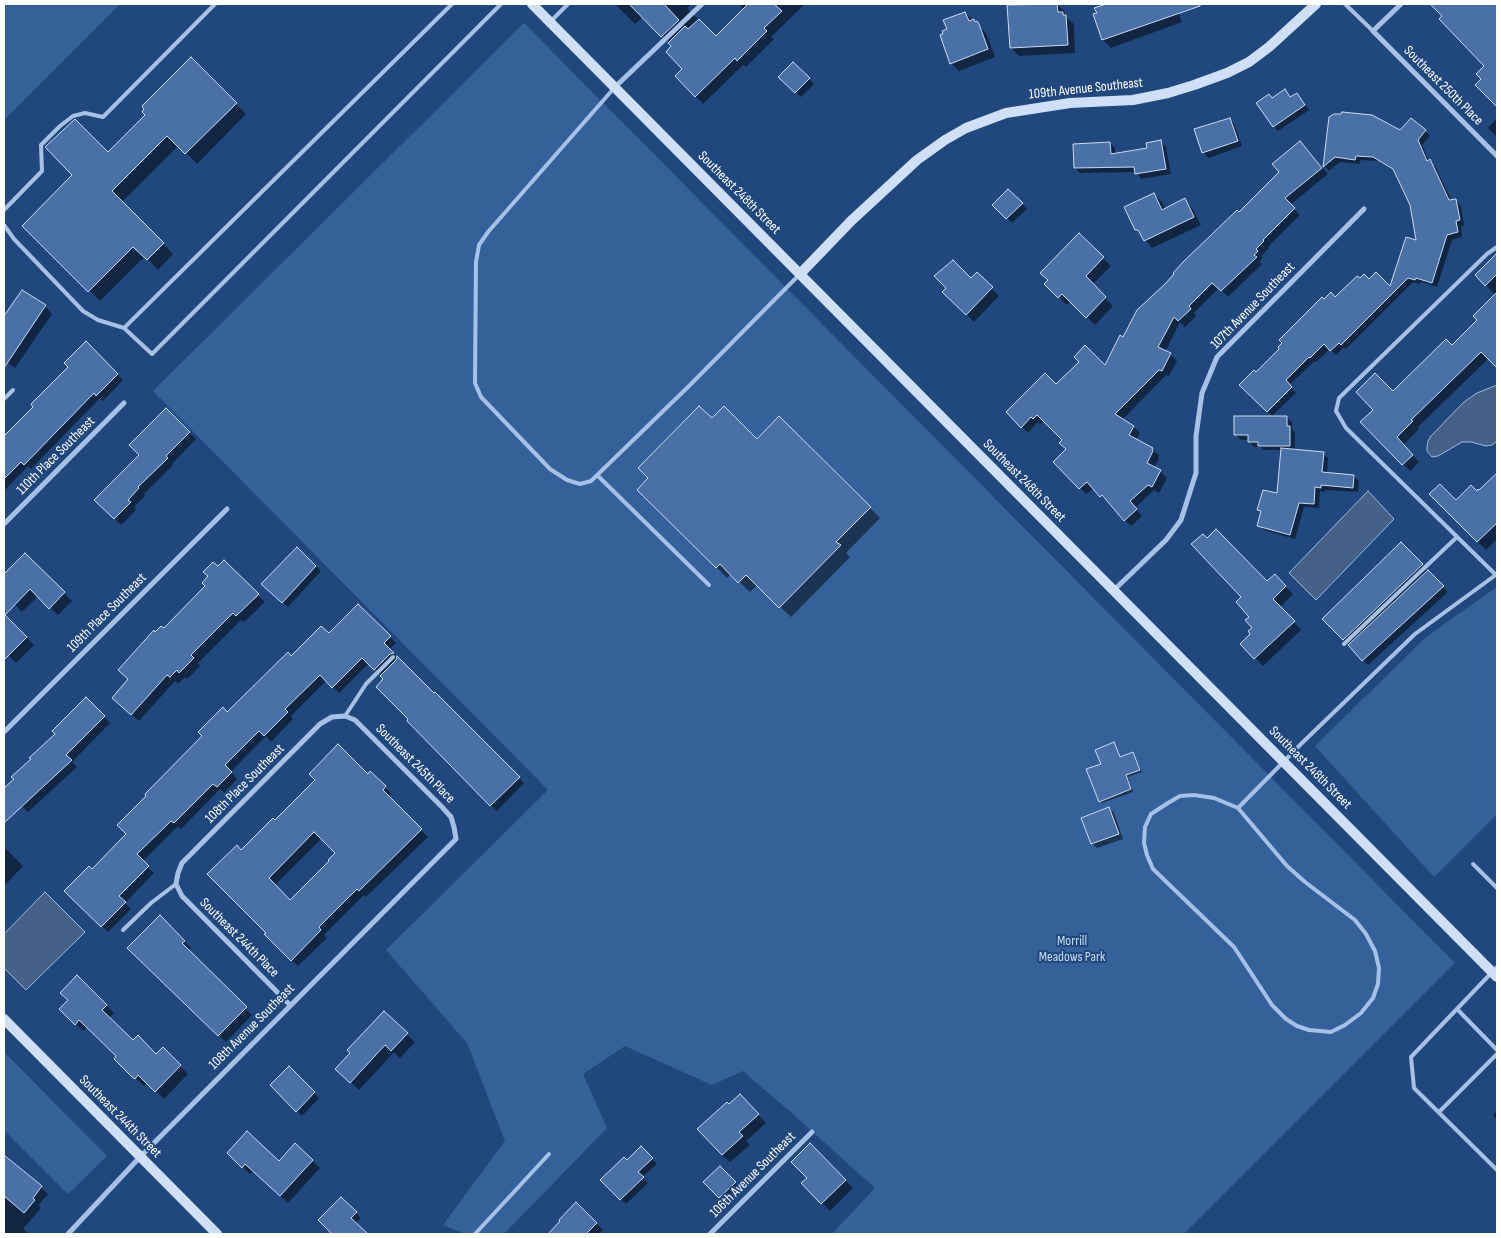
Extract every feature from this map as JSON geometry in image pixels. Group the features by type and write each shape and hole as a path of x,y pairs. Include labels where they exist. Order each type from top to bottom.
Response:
{"street":[{"name":"Southeast 248th Street","path":"532,4 1496,972"},
{"path":"615,87 702,4"},
{"name":"109th Avenue Southeast","path":"800,274 851,221 918,160 945,140 966,128 1006,113 1070,103 1133,100 1168,93 1194,85 1227,73 1249,62 1269,47 1316,4"},
{"path":"1373,32 1401,4"},
{"name":"Southeast 250th Place","path":"1373,32 1497,156"},
{"name":"107th Avenue Southeast","path":"1114,590 1166,540 1181,520 1196,473 1196,436 1202,393 1217,357 1364,209"},
{"name":"110th Place Southeast","path":"4,524 124,403"},
{"name":"109th Place Southeast","path":"4,732 227,509"},
{"name":"108th Place Southeast","path":"176,884 182,863 320,724 332,716 345,716"},
{"name":"Southeast 245th Place","path":"345,716 355,720 442,806 451,817 456,839"},
{"name":"108th Avenue Southeast","path":"68,1234 140,1157 456,839"},
{"name":"Southeast 244th Place","path":"176,884 182,896 290,1005"},
{"name":"Southeast 244th Street","path":"4,1019 217,1234"},
{"name":"106th Avenue Southeast","path":"710,1234 812,1132"}],"lane":[{"path":"4,210 42,171 41,145 60,126 73,116 85,113 103,117 215,4"},
{"path":"124,328 452,4"},
{"path":"4,225 14,239 82,312 98,320 124,328 152,354 501,4"},
{"path":"550,22 568,4"},
{"path":"1345,4 1373,32"},
{"path":"615,87 488,232 479,245 476,262 475,383 481,397 550,469 567,480 580,484 591,481 800,274"},
{"path":"1238,808 1415,634 1497,574 1346,428 1336,411 1339,398 1487,254 1497,247"},
{"path":"4,399 13,390"},
{"path":"597,475 708,585"},
{"path":"1344,644 1457,537"},
{"path":"345,716 366,684 393,657"},
{"path":"1194,794 1214,798 1238,808 1287,866 1355,920 1366,934 1375,951 1379,968 1378,984 1373,998 1361,1013 1331,1032 1309,1030 1297,1026 1286,1019 1272,1005 1234,947 1153,869 1147,855 1144,843 1145,827 1151,814 1168,802 1180,796 1194,794"},
{"path":"1473,864 1497,888"},
{"path":"123,930 151,902 176,884"},
{"path":"1496,972 1411,1057 1414,1088 1497,1170"},
{"path":"1457,1009 1497,1050"},
{"path":"1439,1112 1497,1054"},
{"path":"475,1234 549,1154"}],"green space":[{"path":"4,4 120,4 4,120"},
{"name":"Morrill Meadows Park","path":"524,23 1455,963 1184,1234 832,1234 875,1188 743,1071 712,1085 625,1046 583,1074 607,1128 504,1234 465,1234 443,1225 505,1141 467,1043 386,950 548,790 153,391"},
{"path":"1497,587 1497,814 1434,877 1315,746 1426,637"},
{"path":"4,1052 107,1156 68,1194 4,1130"}],"shaded area":[{"path":"1497,385 1497,441 1492,445 1486,446 1462,442 1438,456 1432,457 1427,451 1428,441 1431,436 1464,402 1477,393"},
{"path":"1368,491 1394,519 1316,600 1289,573"},
{"path":"45,892 85,932 26,990 4,968 4,934"}],"building":[{"path":"629,4 664,4 679,20 661,37"},
{"path":"748,4 774,4 782,11 764,28 767,31 737,61 735,58 695,97 675,76 682,69 666,52 671,46 668,43 685,26 688,29 699,19 716,36"},
{"path":"1057,4 1058,12 1063,12 1063,15 1066,15 1068,45 1010,48 1007,5"},
{"path":"1106,4 1200,4 1200,6 1102,40 1093,14 1097,13 1094,8"},
{"path":"1430,4 1497,4 1497,107 1475,85 1481,79 1476,74 1484,66 1439,19 1442,16"},
{"path":"965,12 969,21 974,19 979,24 988,49 950,64 940,35 943,34 942,31 947,29 943,20"},
{"path":"191,57 237,103 185,154 167,136 112,191 164,243 147,260 133,247 88,292 22,226 72,175 45,147 75,119 108,152 145,115 142,112 144,109 142,106"},
{"path":"793,62 810,78 795,93 778,77"},
{"path":"1285,89 1290,97 1297,93 1305,105 1273,127 1256,103 1269,94 1272,98"},
{"path":"1342,112 1372,115 1400,130 1411,118 1426,130 1418,140 1427,161 1430,159 1449,200 1456,199 1460,220 1456,221 1458,232 1447,235 1432,283 1416,278 1415,280 1408,278 1341,345 1339,343 1330,351 1324,344 1309,357 1286,380 1292,387 1267,412 1239,385 1254,370 1256,372 1279,349 1278,347 1282,343 1279,340 1322,297 1324,299 1331,292 1335,297 1357,276 1360,278 1364,274 1369,279 1376,272 1390,286 1406,237 1416,240 1410,205 1393,169 1373,157 1356,156 1355,160 1335,157 1323,167 1329,117 1334,114 1341,114"},
{"path":"1230,118 1238,141 1202,153 1194,129"},
{"path":"1161,140 1166,169 1135,174 1134,167 1074,168 1073,144 1110,142 1111,154 1147,148 1146,143"},
{"path":"1300,141 1322,168 1285,198 1295,208 1256,249 1258,251 1254,255 1257,257 1221,291 1212,283 1189,306 1191,309 1178,321 1174,317 1158,347 1171,353 1162,371 1159,370 1115,414 1134,426 1129,435 1153,448 1147,463 1161,470 1152,487 1148,485 1130,501 1137,509 1124,521 1102,495 1100,497 1087,482 1079,489 1053,462 1066,449 1059,443 1062,440 1037,415 1033,419 1031,417 1021,428 1006,412 1045,373 1056,384 1079,362 1074,357 1085,345 1105,365 1120,335 1123,337 1137,310 1165,284 1183,262 1237,210 1239,212 1279,172 1272,164"},
{"path":"1008,189 1023,203 1006,219 992,205"},
{"path":"1154,193 1162,210 1185,198 1194,217 1144,241 1138,230 1135,230 1124,207"},
{"path":"1079,233 1104,257 1086,276 1106,297 1086,318 1062,294 1058,298 1044,284 1048,280 1040,273"},
{"path":"1497,253 1497,274 1485,286 1475,275"},
{"path":"953,260 971,278 977,272 993,287 966,315 942,292 946,288 934,276"},
{"path":"22,290 46,305 4,368 4,316"},
{"path":"1497,292 1497,368 1481,352 1411,420 1413,421 1397,437 1413,455 1402,465 1360,422 1373,410 1356,392 1375,373 1393,391 1446,339 1452,345 1477,320 1473,316"},
{"path":"86,341 118,374 96,396 94,393 24,465 21,462 4,479 4,436 33,407 31,404 68,367 64,363"},
{"path":"699,406 712,418 724,406 757,439 779,416 871,507 836,542 841,545 779,608 746,575 738,583 720,564 716,568 637,490 648,478 638,468"},
{"path":"166,408 190,432 166,456 168,458 138,487 128,500 131,502 114,519 94,500 139,455 129,445"},
{"path":"1234,416 1287,416 1287,426 1290,426 1290,446 1258,446 1258,442 1248,442 1248,435 1234,435"},
{"path":"1281,448 1324,452 1322,472 1354,475 1353,488 1321,485 1321,488 1315,487 1314,504 1299,503 1290,535 1257,526 1261,511 1257,510 1263,490 1277,493"},
{"path":"1497,473 1497,523 1477,542 1429,494 1440,484 1456,500 1471,485 1477,491 1479,490"},
{"path":"1216,529 1267,581 1275,574 1286,586 1273,599 1295,621 1254,659 1240,644 1250,634 1248,631 1252,628 1245,620 1249,617 1236,602 1241,597 1191,544 1203,534 1207,538"},
{"path":"1401,542 1423,564 1343,640 1322,619"},
{"path":"297,547 316,566 282,603 261,584"},
{"path":"25,553 65,592 49,609 30,589 5,615 27,637 4,660 4,574"},
{"path":"224,560 259,594 236,616 233,613 191,655 194,658 179,673 177,670 170,677 167,675 131,715 112,698 128,679 118,670 154,630 155,632 161,626 164,628 205,586 202,583 208,576 203,572 213,562 218,566"},
{"path":"1428,570 1444,586 1362,661 1348,645"},
{"path":"358,604 391,636 384,643 394,653 390,654 374,670 362,658 332,688 320,675 285,709 288,712 264,736 259,731 225,765 232,772 217,787 213,784 174,823 171,821 137,854 149,866 119,896 126,902 101,927 64,891 89,866 92,869 126,834 117,825 202,736 198,732 223,707 227,712 288,652 291,656 321,626 329,633"},
{"path":"397,656 520,777 490,806 376,687 383,679 380,676 396,660"},
{"path":"86,697 105,716 66,755 72,760 4,823 4,788 14,779 11,777 55,734 52,731"},
{"path":"1114,742 1120,757 1133,752 1140,770 1126,775 1131,789 1099,802 1086,769 1101,764 1095,750"},
{"path":"338,744 368,774 370,771 386,786 383,790 422,829 319,927 321,930 291,961 207,874 237,845 241,850 273,818 275,820 315,780 309,774","holes":["314,832 335,853 290,900 269,878"]},
{"path":"1109,807 1119,834 1091,844 1081,818"},
{"path":"160,915 185,941 182,943 247,1007 218,1036 127,948"},
{"path":"77,975 107,1005 102,1010 133,1040 138,1035 156,1054 163,1047 181,1065 155,1092 138,1075 135,1079 131,1076 114,1059 116,1056 79,1020 75,1025 59,1009 68,1000 60,993"},
{"path":"384,1011 408,1033 391,1051 385,1045 350,1083 335,1069 350,1053 347,1050"},
{"path":"289,1066 315,1092 296,1112 270,1085"},
{"path":"740,1094 759,1114 739,1132 743,1136 722,1155 697,1129 727,1102 729,1104"},
{"path":"247,1131 279,1161 295,1143 313,1160 280,1196 245,1164 242,1168 227,1153"},
{"path":"810,1143 846,1180 821,1204 801,1183 807,1178 791,1162"},
{"path":"641,1146 653,1158 638,1172 644,1177 620,1200 600,1180 624,1157 627,1160"},
{"path":"4,1155 42,1186 33,1198 35,1200 24,1213 4,1196"},
{"path":"720,1166 736,1182 719,1198 703,1182"},
{"path":"341,1197 357,1212 351,1218 368,1234 332,1234 318,1220"},
{"path":"576,1202 597,1223 586,1234 548,1234 559,1220"}]}
